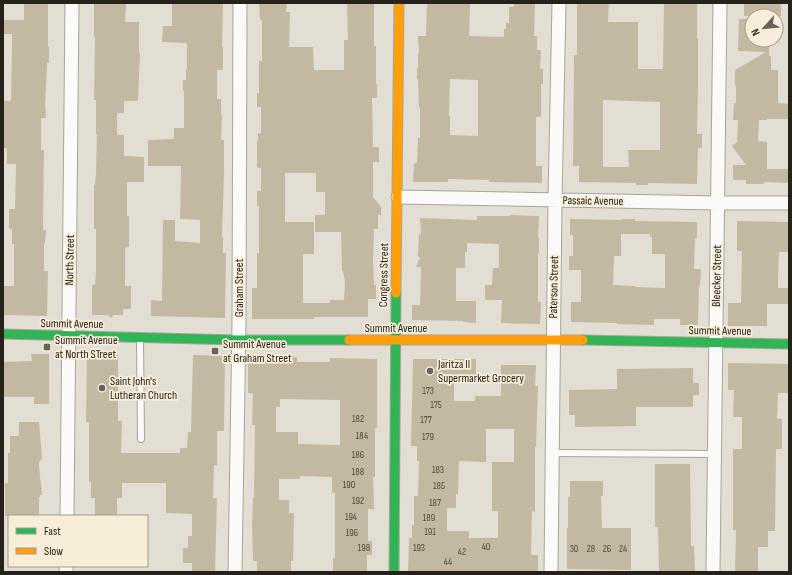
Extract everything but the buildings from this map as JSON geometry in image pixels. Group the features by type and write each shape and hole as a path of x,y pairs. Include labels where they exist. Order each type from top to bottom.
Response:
{"street":[{"name":"North Street","path":"67,515 72,3"},
{"name":"Graham Street","path":"235,572 239,340 240,3"},
{"name":"Congress Street","path":"394,572 399,3"},
{"name":"Paterson Street","path":"551,572 555,200 559,3"},
{"name":"Bleecker Street","path":"713,572 720,3"},
{"name":"Passaic Avenue","path":"398,197 789,203"},
{"name":"Summit Avenue","path":"3,334 239,340 554,340 789,344"}],"lane":[{"path":"140,338 141,439"},
{"path":"553,453 714,454"}],"traffic: fast":[{"path":"394,572 396,293"},
{"path":"3,334 239,340 349,340"},
{"path":"583,340 789,344"}],"traffic: slow":[{"path":"396,293 399,3"},
{"path":"349,340 583,340"}],"place":[{"name":"Summit Avenue at North STreet","path":"47,347"},
{"name":"Summit Avenue at Graham Street","path":"215,351"},
{"name":"Jaritza II Supermarket Grocery","path":"430,371"},
{"name":"Saint John's Lutheran Church","path":"102,388"}]}
